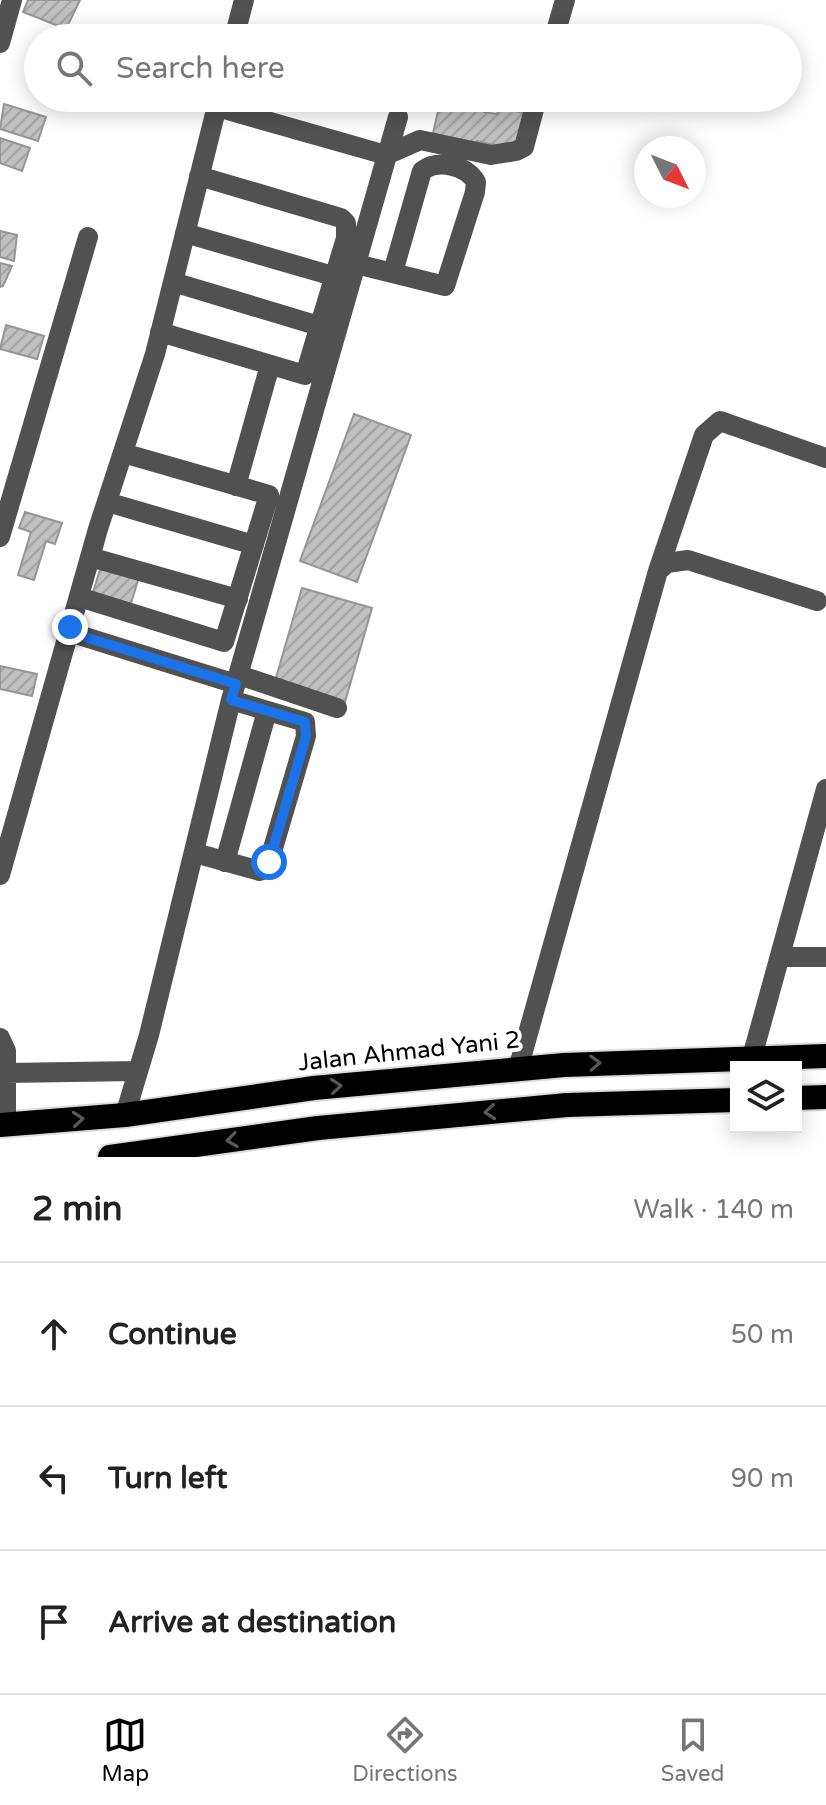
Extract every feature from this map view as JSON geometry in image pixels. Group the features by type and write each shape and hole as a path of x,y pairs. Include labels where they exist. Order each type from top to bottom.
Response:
{"highway":[{"name":"Jalan Ahmad Yani 2","path":"3,1125 125,1115 314,1088 518,1069 826,1056"},
{"path":"802,1098 826,1097"},
{"path":"110,1157 318,1128 551,1107 730,1100"}],"street":[{"path":"0,43 12,0"},
{"path":"238,24 244,0"},
{"path":"558,24 565,0"},
{"path":"0,875 90,557 160,332 215,112"},
{"path":"250,112 386,155 420,140 491,155 516,151 526,143 534,112"},
{"path":"125,1115 195,853 235,687 398,117"},
{"path":"356,264 445,286 475,192 476,182 466,170 437,164 422,171 393,272"},
{"path":"160,332 305,375 348,229 341,218 199,176"},
{"path":"185,233 333,276"},
{"path":"0,537 88,237"},
{"path":"173,282 319,326"},
{"path":"236,486 270,365"},
{"path":"518,1069 658,571 704,435 720,421 826,458"},
{"path":"79,597 224,642 238,599 269,495 123,453"},
{"path":"107,502 254,545"},
{"path":"90,557 238,599"},
{"path":"658,571 667,563 688,560 817,601"},
{"path":"69,632 235,687 337,708"},
{"path":"195,853 260,871 269,862 306,736 305,722 267,711 235,687"},
{"path":"225,862 267,711"},
{"path":"752,1057 826,789"},
{"path":"780,957 826,957"},
{"path":"0,1038 6,1051 3,1125"},
{"path":"5,1073 138,1071"}],"building":[{"path":"28,0 80,0 68,24 53,24 23,12"},
{"path":"4,104 46,117 38,141 0,129"},
{"path":"438,112 519,112 523,113 525,140 508,149 477,141 473,147 433,133"},
{"path":"0,138 30,148 22,171 0,163"},
{"path":"0,231 17,235 14,261 0,257"},
{"path":"0,263 12,266 0,287"},
{"path":"6,325 44,336 37,359 0,349"},
{"path":"354,414 411,435 357,582 300,561"},
{"path":"25,512 62,523 55,544 46,541 34,580 18,575 31,532 19,528"},
{"path":"101,566 139,577 129,610 91,599"},
{"path":"302,588 372,608 345,702 275,681"},
{"path":"0,666 37,674 32,696 0,689"}],"route":[{"path":"70,627 69,632 236,684 231,700 305,722 306,736 269,862"}]}
